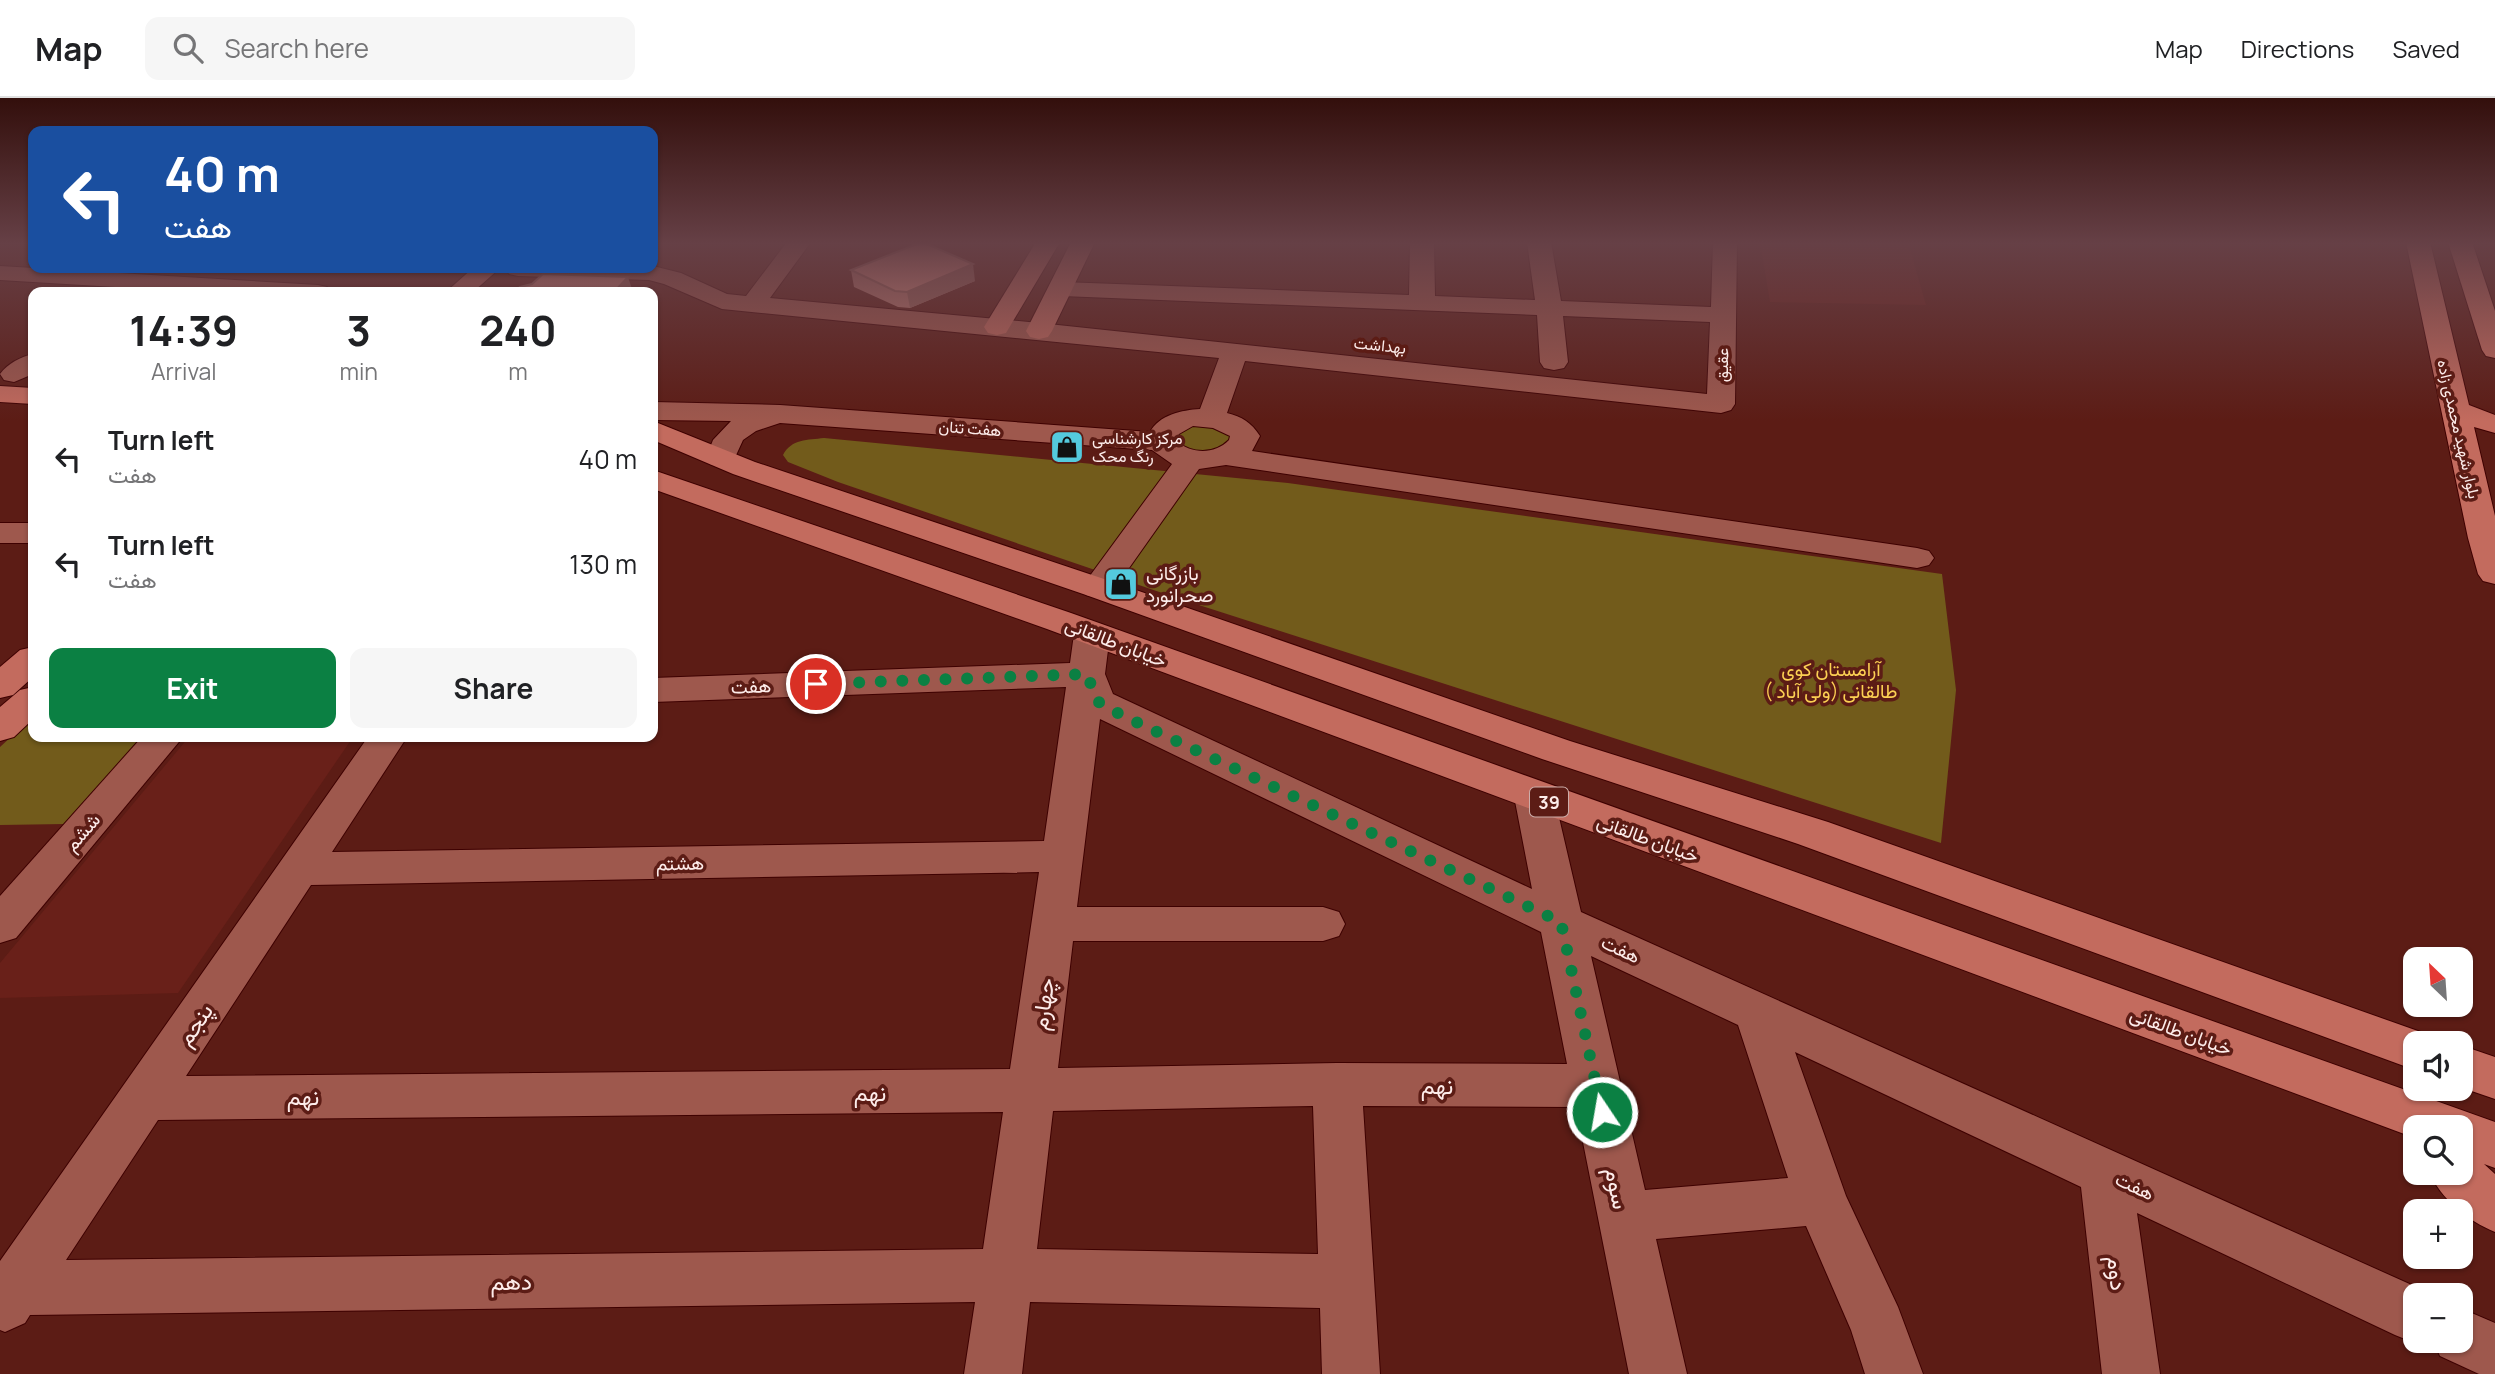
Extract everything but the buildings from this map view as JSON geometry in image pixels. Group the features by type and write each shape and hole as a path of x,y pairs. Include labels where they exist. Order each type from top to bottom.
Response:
{"main road":[{"path":"997,327 1012,302"},
{"path":"1044,322 1055,302"},
{"name":"بلوار شهید محمدی زاده","path":"2431,302 2484,538 2495,574"},
{"path":"2479,302 2495,350"},
{"path":"16,376 28,390"},
{"path":"2455,409 2465,416 2495,425"},
{"path":"658,432 733,463 1556,750 1814,833 2403,1046"},
{"path":"700,494 696,486 701,478 733,463"},
{"name":"خیابان طالقانی","path":"658,481 700,494 1089,654 1534,796 2412,1115"},
{"path":"14,709 28,671"},
{"path":"1796,892 1811,887 1821,879 1827,869 1823,844 1814,833"},
{"path":"1940,944 1929,928 1924,913 1927,899 1936,889 1950,882"},
{"path":"2473,1058 2495,1060"},
{"path":"2473,1070 2495,1078"},
{"path":"2370,1100 2403,1128"},
{"path":"2473,1137 2495,1145"},
{"path":"2470,1185 2495,1207"}],"street":[{"name":"بهداشت","path":"728,302 997,327 1044,322 1354,354 1702,383"},
{"path":"1385,302 1723,315"},
{"path":"1548,302 1554,362"},
{"name":"عقیق","path":"1702,383 1723,315 1723,302"},
{"name":"بهداشت","path":"1044,322 1235,353 1354,354 1554,362 1702,383"},
{"path":"1211,417 1235,353"},
{"name":"هفت تنان","path":"658,411 780,414 1161,442"},
{"path":"733,463 723,443 732,432 780,414"},
{"path":"1225,456 1235,451 1242,444 1244,437 1234,424 1211,417 1185,419 1174,423 1162,435 1161,442 1174,454 1191,459 1225,456 1917,558"},
{"path":"1098,589 1191,459"},
{"path":"0,533 28,533"},
{"name":"هفت","path":"658,690 1089,654 1097,701 1121,715 1561,922 2403,1309"},
{"name":"چهارم","path":"993,1374 1089,654"},
{"name":"ششم","path":"0,926 160,742"},
{"name":"پنجم","path":"5,1295 145,1098 385,742"},
{"name":"سوم","path":"1534,796 1658,1374"},
{"name":"هشتم","path":"299,869 1061,856"},
{"path":"1052,925 1323,924"},
{"path":"1757,1012 1821,1200 1878,1327 1894,1374"},
{"path":"1337,1084 1351,1374"},
{"name":"نهم","path":"145,1098 1030,1090 1337,1084 1596,1086"},
{"name":"دوم","path":"2105,1172 2131,1374"},
{"path":"1624,1217 1821,1200"},
{"name":"دهم","path":"5,1295 1005,1275 1348,1282"},
{"path":"2473,1342 2495,1352"}],"shaded area":[{"path":"1770,302 1925,302 1926,305"},
{"path":"185,742 350,742 178,993 0,998 0,963"}],"green space":[{"path":"1181,424 1231,427 1229,450 1186,455 1168,434"},
{"name":"آرامستان کوی طالقانی (ولی آباد )","path":"824,438 1288,483 1942,574 1956,690 1941,843 1174,597 838,482 788,462 783,455 795,443"},
{"path":"28,724 28,742 140,742 65,824 0,825 0,747"}],"place":[{"name":"مرکز کارشناسی رنگ محک","path":"1067,447"},
{"name":"بازرگانی صحرانورد","path":"1121,584"}],"route":[{"path":"816,684 1087,674 1097,701 1121,715 1561,922 1602,1112"}]}
